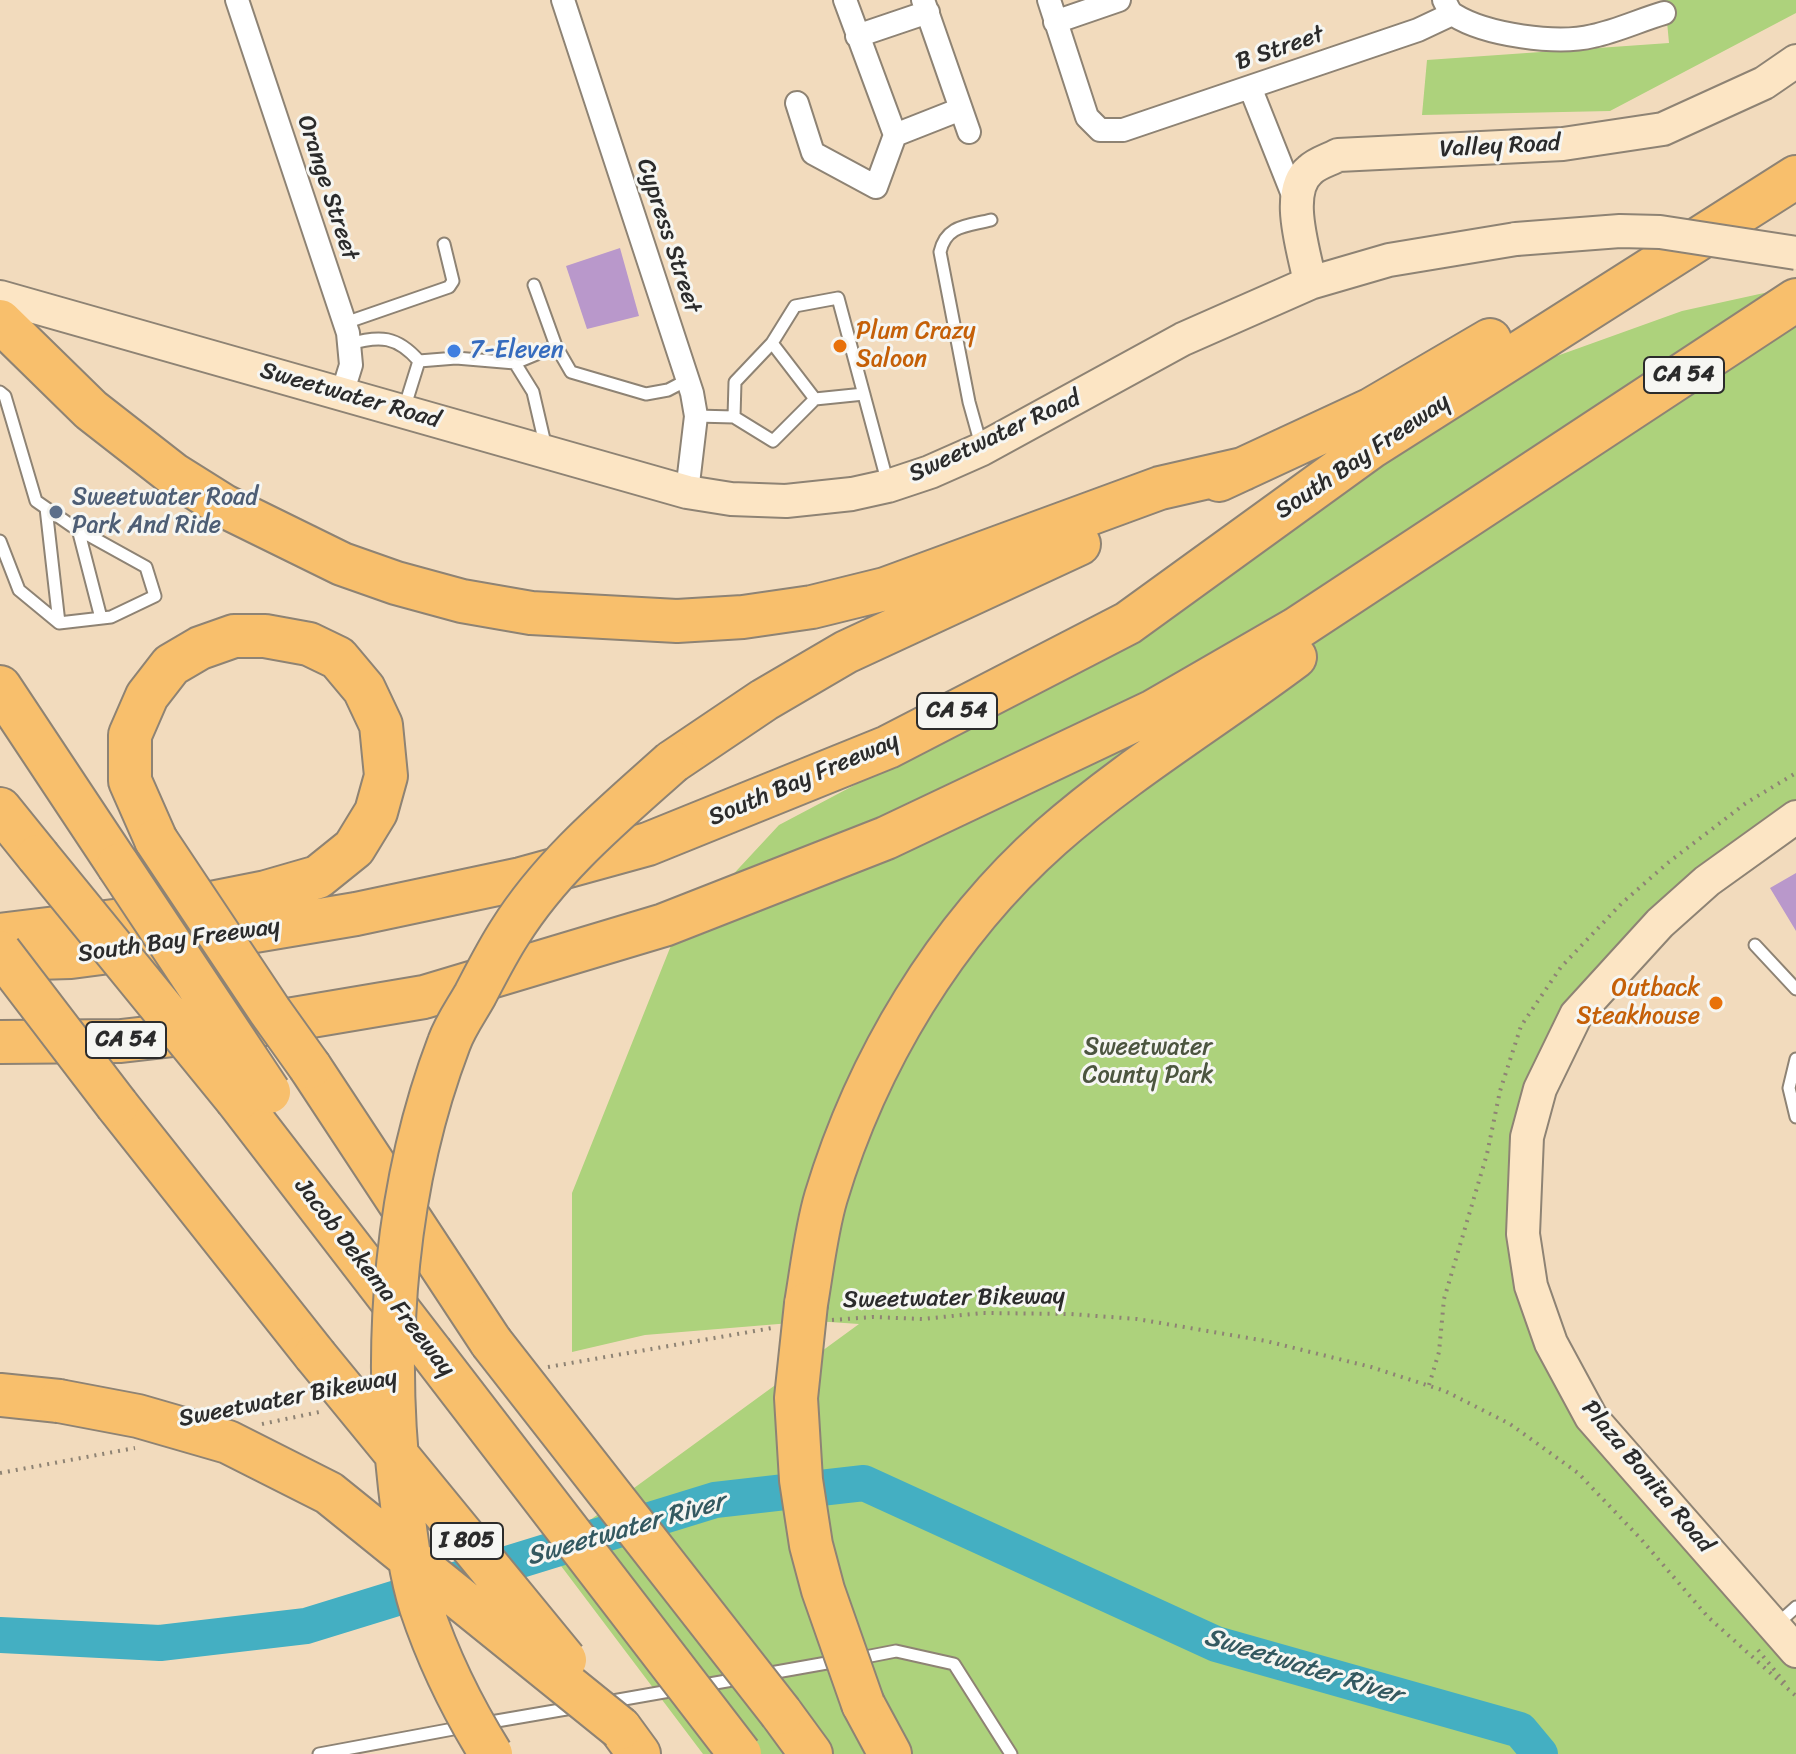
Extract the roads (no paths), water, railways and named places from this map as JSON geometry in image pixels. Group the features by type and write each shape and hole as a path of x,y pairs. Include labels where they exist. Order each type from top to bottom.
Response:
{"highway":[{"path":"491,1754 476,1731 442,1661 421,1606 406,1541 394,1440 392,1325 402,1236 421,1137 450,1041 510,931 576,849 672,762 764,700 846,652 1372,409 1764,179 1796,168"},
{"name":"South Bay Freeway","path":"0,959 71,957 201,940 356,914 521,879 648,844 888,747 1128,623 1371,447 1796,177"},
{"name":"CA 54","path":"0,1042 121,1041 252,1026 424,997 664,925 886,838 1154,711 1296,629 1796,300"},
{"path":"0,321 91,410 173,474 224,506 342,564 396,583 462,601 531,613 677,621 743,617 812,607 885,589 1160,488 1243,469"},
{"path":"890,1754 863,1704 823,1590 811,1545 803,1493 796,1398 805,1317 825,1199 871,1076 962,931 1051,837 1102,796 1284,665 1573,449"},
{"path":"0,935 130,919 266,892 318,877 354,848 376,812 386,776 381,725 364,689 338,658 309,644 265,636 234,636 200,648 171,665 147,696 130,735 130,781 156,840 270,1011 310,1067 491,1342 811,1754"},
{"path":"0,687 118,865 253,1096"},
{"name":"Jacob Dekema Freeway","path":"0,809 38,856 253,1096 336,1229 740,1754"},
{"name":"I 805","path":"0,952 315,1355 629,1741"},
{"path":"0,988 78,1083 117,1105"},
{"path":"0,1066 130,1056 252,1026"},
{"path":"0,1395 59,1401 138,1416 228,1442 329,1493 629,1741"}],"main road":[{"name":"Valley Road","path":"1295,200 1299,184 1310,169 1338,155 1563,144 1663,129 1764,83 1796,61"},
{"path":"1295,200 1310,283"},
{"name":"Sweetwater Road","path":"0,297 687,492 731,499 786,501 852,494 930,472 982,449 1183,339 1310,283 1389,260 1516,239 1620,231 1660,232 1796,253"},
{"name":"Plaza Bonita Road","path":"1792,1637 1591,1417 1551,1343 1531,1286 1523,1234 1527,1137 1540,1089 1576,1015 1660,923 1707,881 1796,817"}],"street":[{"name":"Orange Street","path":"237,0 347,333 351,365 342,394"},
{"name":"Cypress Street","path":"563,0 687,380 696,416 687,492"},
{"path":"797,103 813,153 876,187 895,135 845,0"},
{"path":"1049,0 1055,22 1119,0"},
{"path":"857,36 926,6 969,132"},
{"path":"1448,7 1487,28 1533,39 1562,40 1592,37 1664,13"},
{"name":"B Street","path":"1055,22 1087,117 1100,130 1123,130 1418,30 1448,7"},
{"path":"1250,87 1295,200"},
{"path":"895,135 961,109"}],"lane":[{"path":"982,449 969,402 940,252 943,239 951,231 991,220"},
{"path":"347,333 449,287 453,281 444,244"},
{"path":"534,285 556,346 571,372 646,394 668,390 687,380"},
{"path":"734,417 735,382 772,343 795,306 838,298 888,486"},
{"path":"347,333 405,345 419,361"},
{"path":"772,343 815,399"},
{"path":"419,361 456,358 515,363 556,346"},
{"path":"403,411 419,361"},
{"path":"515,363 533,392 547,452"},
{"path":"0,392 5,396 36,501 78,529 146,567 155,596 111,617 59,623 19,590 0,541"},
{"path":"696,416 734,417 773,441 815,399 864,394"},
{"path":"46,508 59,623"},
{"path":"78,529 101,618"},
{"path":"1755,945 1796,989"},
{"path":"1796,1059 1789,1088 1796,1117"},
{"path":"319,1754 896,1651 954,1664 1011,1754"}],"waterway":[{"name":"Sweetwater River","path":"0,1635 160,1643 306,1626 715,1500 864,1483 1216,1644 1520,1730 1540,1754"}],"place":[{"name":"Plum Crazy Saloon","path":"840,346"},
{"name":"7-Eleven","path":"454,351"},
{"name":"Sweetwater Road Park And Ride","path":"56,512"},
{"name":"Outback Steakhouse","path":"1716,1003"}],"park label":[{"name":"Sweetwater County Park","path":"1148,1062"}]}
